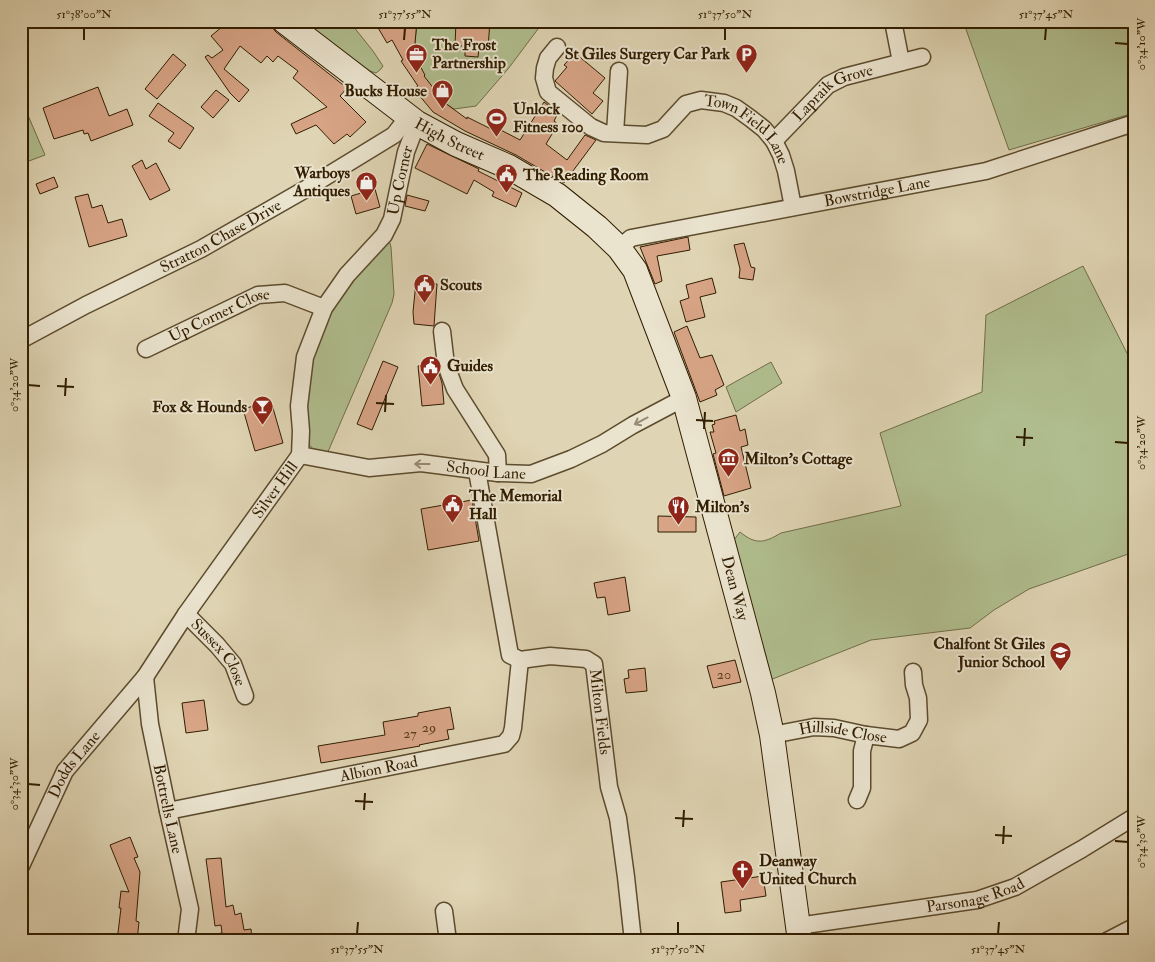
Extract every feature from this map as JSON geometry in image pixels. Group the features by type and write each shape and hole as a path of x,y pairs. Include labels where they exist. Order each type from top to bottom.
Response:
{"street":[{"name":"High Street","path":"284,21 413,120 532,179 557,195 620,248"},
{"path":"893,21 901,62"},
{"name":"Town Field Lane","path":"557,47 548,58 545,68 544,78 548,92 591,127 604,133 647,135 663,129 686,104 701,100 712,100 736,108 764,129 774,140 786,171 793,207"},
{"name":"Lapraik Grove","path":"774,140 828,85 844,77 922,57"},
{"path":"615,133 619,71"},
{"name":"Up Corner","path":"384,235 392,219 413,120"},
{"name":"Stratton Chase Drive","path":"21,340 86,305 201,249 304,190 394,135 413,120"},
{"name":"Bowstridge Lane","path":"620,248 631,238 986,171 1134,123"},
{"name":"Silver Hill","path":"145,677 186,614 300,455 299,406 306,357 324,308 347,275 384,235"},
{"name":"Dean Way","path":"620,248 635,270 684,398 722,534 772,735 799,933"},
{"name":"Up Corner Close","path":"146,349 258,295 285,293 324,308"},
{"path":"442,331 446,365 455,389 497,455 498,473"},
{"name":"School Lane","path":"300,455 369,468 421,463 498,473 531,474 572,459 684,398"},
{"path":"477,470 510,655 520,660"},
{"name":"Sussex Close","path":"186,614 233,664 245,696"},
{"name":"Milton Fields","path":"520,660 550,656 586,659 594,664 609,786 618,818 634,941"},
{"name":"Albion Road","path":"168,811 504,744 512,736 520,660"},
{"name":"Hillside Close","path":"772,735 814,727 834,728 866,735 899,739 912,733 919,720 918,698 913,672"},
{"name":"Bottrells Lane","path":"145,677 150,724 190,909 186,941"},
{"name":"Dodds Lane","path":"21,866 65,771 145,677"},
{"path":"857,800 862,788 862,750 866,735"},
{"name":"Parsonage Road","path":"799,933 977,900 1014,887 1082,849 1134,816"},
{"path":"444,911 448,941"},
{"path":"1107,941 1134,927"}],"green space":[{"path":"302,21 349,21 383,66 376,73 370,71"},
{"path":"417,21 544,21 508,69 476,106 454,109 442,101 427,80 418,86 415,81 419,64 415,43"},
{"path":"963,21 1134,21 1134,113 1009,150"},
{"path":"21,99 45,155 21,164"},
{"path":"387,242 390,243 391,247 394,294 392,303 327,454 313,449 308,443 309,424 306,405 312,358 329,311 351,279"},
{"path":"1083,266 1134,367 1134,552 1029,589 994,610 970,628 871,640 770,680 733,541 740,532 756,541 765,541 781,533 901,506 880,433 982,392 986,315"},
{"path":"771,362 782,383 736,412 726,387"}],"building":[{"path":"229,21 271,21 272,27 276,32 347,88 340,96 366,122 350,137 347,134 334,144 316,125 296,134 291,124 327,107 293,78 298,71 278,56 273,62 267,56 261,63 240,46 224,69 249,90 239,102 230,93 205,57 208,55 212,58 223,50 211,36"},
{"path":"374,21 417,21 415,43 419,64 424,76 445,103 467,119 467,117 493,130 495,127 520,140 544,102 558,113 554,121 558,124 546,144 567,160 585,135 596,140 564,183 516,155 465,131 433,112 414,89 418,86 401,61 403,60 392,40 387,43"},
{"path":"456,21 490,21 488,48 479,48 478,57 465,56 465,46 455,46"},
{"path":"575,53 605,78 593,93 603,101 592,114 555,81 567,67 564,65"},
{"path":"173,54 186,65 157,99 145,89"},
{"path":"98,87 109,116 127,109 133,125 91,141 88,133 84,134 83,130 54,139 43,108"},
{"path":"216,90 229,100 213,118 201,107"},
{"path":"158,103 194,128 180,149 168,141 174,133 149,116"},
{"path":"427,144 479,169 478,171 522,193 516,207 492,196 494,192 474,180 467,194 415,168"},
{"path":"142,160 146,169 156,163 170,190 150,200 132,166"},
{"path":"54,177 58,187 40,194 36,184"},
{"name":"Warboys Antiques","path":"375,189 380,207 356,214 351,196"},
{"path":"88,194 92,208 102,205 108,223 122,219 127,236 89,247 75,197"},
{"path":"407,195 429,201 425,211 405,206"},
{"path":"688,237 690,250 657,256 662,281 655,284 640,247"},
{"path":"744,243 751,267 755,268 753,280 739,278 740,269 734,245"},
{"path":"712,278 716,293 700,297 705,317 686,322 680,301 689,298 686,285"},
{"name":"Scouts","path":"416,282 437,284 434,326 414,324 413,312"},
{"path":"687,326 700,358 712,355 724,385 715,390 717,395 700,402 674,332"},
{"path":"383,361 398,367 372,430 357,424"},
{"name":"Guides","path":"436,364 442,383 444,404 422,406 418,366"},
{"name":"Fox & Hounds","path":"271,401 283,443 255,451 243,409"},
{"path":"736,415 740,431 745,429 748,445 741,447 751,488 724,496 713,454 716,453 710,432 714,432 712,425 715,424 714,421"},
{"name":"The Memorial Hall","path":"472,500 479,541 428,550 421,509"},
{"path":"658,516 696,517 696,532 658,532"},
{"path":"625,577 630,611 608,615 605,597 597,598 594,583"},
{"path":"735,660 741,682 713,688 707,666"},
{"path":"645,668 647,691 626,693 624,679 629,678 628,670"},
{"path":"204,700 208,730 186,733 182,703"},
{"path":"450,707 454,729 447,730 449,739 420,746 321,763 318,746 385,735 383,722 418,716 418,713"},
{"path":"130,837 138,857 134,858 140,872 136,921 139,922 137,941 117,941 121,891 129,892 110,845"},
{"path":"221,858 226,907 233,905 235,915 241,913 244,930 251,929 252,940 216,941 216,934 222,933 221,925 215,926 206,859"},
{"name":"Deanway United Church","path":"763,876 766,896 740,900 741,911 725,913 721,882"}],"place":[{"name":"The Frost Partnership","path":"416,73"},
{"name":"St Giles Surgery Car Park","path":"746,73"},
{"name":"Bucks House","path":"443,110"},
{"name":"Unlock Fitness 100","path":"497,137"},
{"name":"The Reading Room","path":"507,194"},
{"name":"Warboys Antiques","path":"366,201"},
{"name":"Scouts","path":"424,304"},
{"name":"Guides","path":"431,385"},
{"name":"Fox & Hounds","path":"263,426"},
{"name":"Milton's Cottage","path":"728,478"},
{"name":"The Memorial Hall","path":"453,524"},
{"name":"Milton's","path":"679,526"},
{"name":"Chalfont St Giles Junior School","path":"1061,672"},
{"name":"Deanway United Church","path":"743,889"}]}
